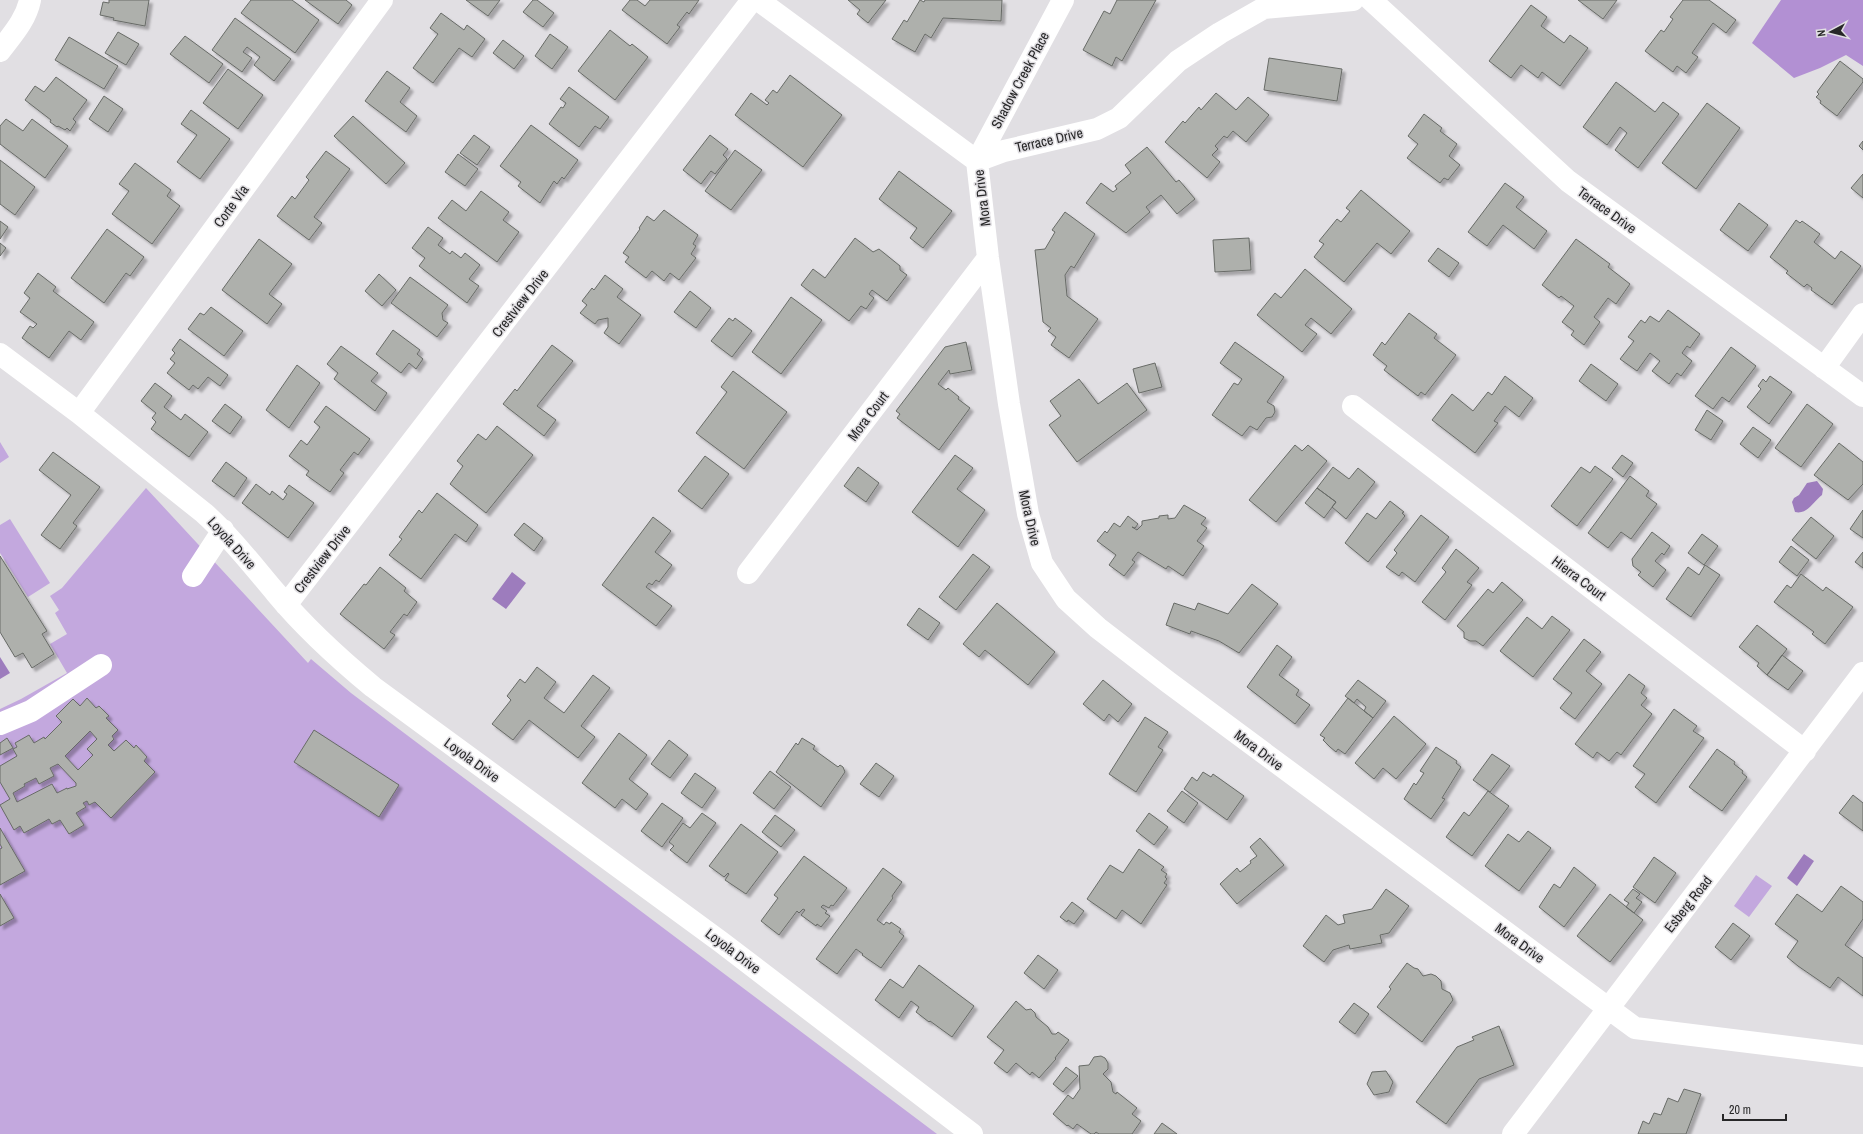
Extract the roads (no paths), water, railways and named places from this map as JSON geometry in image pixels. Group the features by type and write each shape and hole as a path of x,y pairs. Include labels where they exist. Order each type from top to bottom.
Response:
{"street":[{"path":"0,51 23,20 28,11 30,0"},
{"name":"Corte Via","path":"79,413 382,0"},
{"name":"Crestview Drive","path":"286,605 752,0"},
{"path":"758,0 977,161"},
{"name":"Shadow Creek Place","path":"977,161 1063,0"},
{"name":"Terrace Drive","path":"977,161 1004,151 1097,129 1119,118 1178,61 1220,33 1264,8 1353,0"},
{"name":"Terrace Drive","path":"1371,0 1568,181 1863,396"},
{"name":"Mora Drive","path":"977,161 988,258 1009,404 1028,514 1042,563 1066,599 1098,628 1168,682 1635,1028 1863,1056"},
{"name":"Mora Court","path":"748,573 988,258"},
{"path":"1824,368 1863,314"},
{"name":"Loyola Drive","path":"0,354 79,413 161,478 223,530 286,605 330,651 373,687 720,942 972,1134"},
{"name":"Hierra Court","path":"1354,406 1805,751"},
{"path":"193,576 223,530"},
{"path":"0,724 31,711 101,665"},
{"name":"Esberg Road","path":"1513,1134 1863,673"}]}
